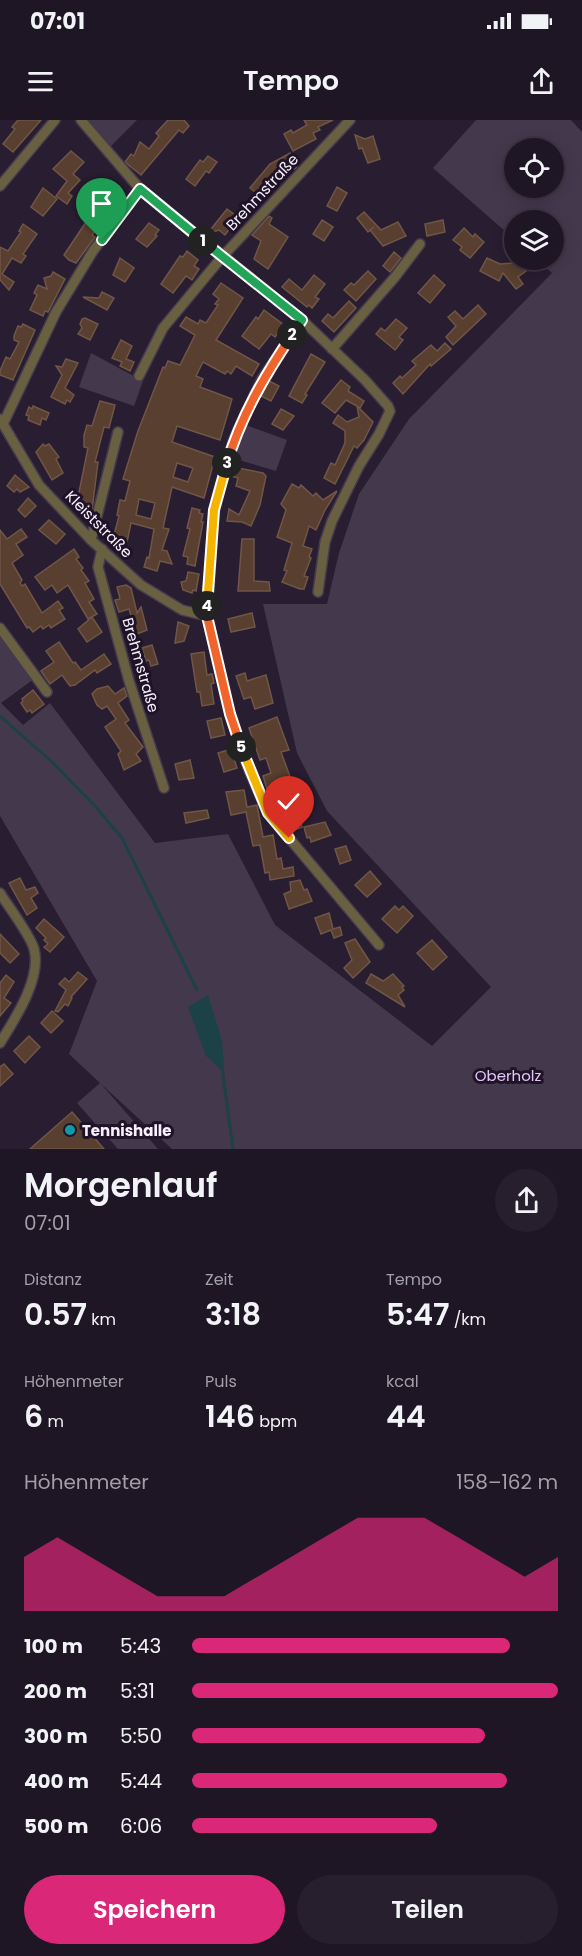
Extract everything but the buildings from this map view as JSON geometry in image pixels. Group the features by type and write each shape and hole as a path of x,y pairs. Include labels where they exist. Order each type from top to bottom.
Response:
{"street":[{"path":"0,186 55,120"},
{"path":"81,120 140,189 302,320 365,380 388,406 390,411 380,434 358,466 332,521 325,542 318,592"},
{"name":"Brehmstraße","path":"138,376 163,328 222,257 350,120"},
{"path":"2,421 56,312 93,251 140,189"},
{"path":"332,349 395,277 420,244"},
{"path":"302,320 262,379 234,439 214,510 207,616 230,714 249,770 268,813 379,945"},
{"name":"Kleiststraße","path":"2,421 39,485 91,540 141,585 182,610 207,616"},
{"path":"91,540 118,432"},
{"name":"Brehmstraße","path":"102,549 98,567 129,681 164,788"},
{"path":"0,628 47,692"},
{"path":"0,893 34,948 34,971 21,1009 0,1043"}],"green space":[{"path":"85,120 137,120 109,148"},
{"name":"Oberholz","path":"476,120 571,120 582,132 582,1149 172,1149 101,1084 158,1149 118,1149 77,1103 100,1083 69,1054 97,981 0,816 0,633 34,679 1,703 23,725 50,703 155,843 228,834 275,925 432,1046 491,987 327,811 297,753 263,604 327,604 339,553 359,494 409,419 552,273 549,270 564,270 564,210 504,210 504,230 433,168"},
{"path":"91,353 143,381 134,406 79,387"},
{"path":"246,425 287,440 276,471 232,458"}],"shaded area":[{"path":"208,995 222,1041 224,1065 220,1069 206,1056 188,1007"}],"waterway":[{"path":"0,716 52,762 95,806 122,838 197,990"},
{"path":"222,1067 233,1149"}],"place":[{"name":"Tennishalle","path":"70,1130"}],"route":[{"path":"102,240 140,189 302,320 262,379 234,439 214,510 207,616 230,714 249,770 268,813 289,838"}]}
